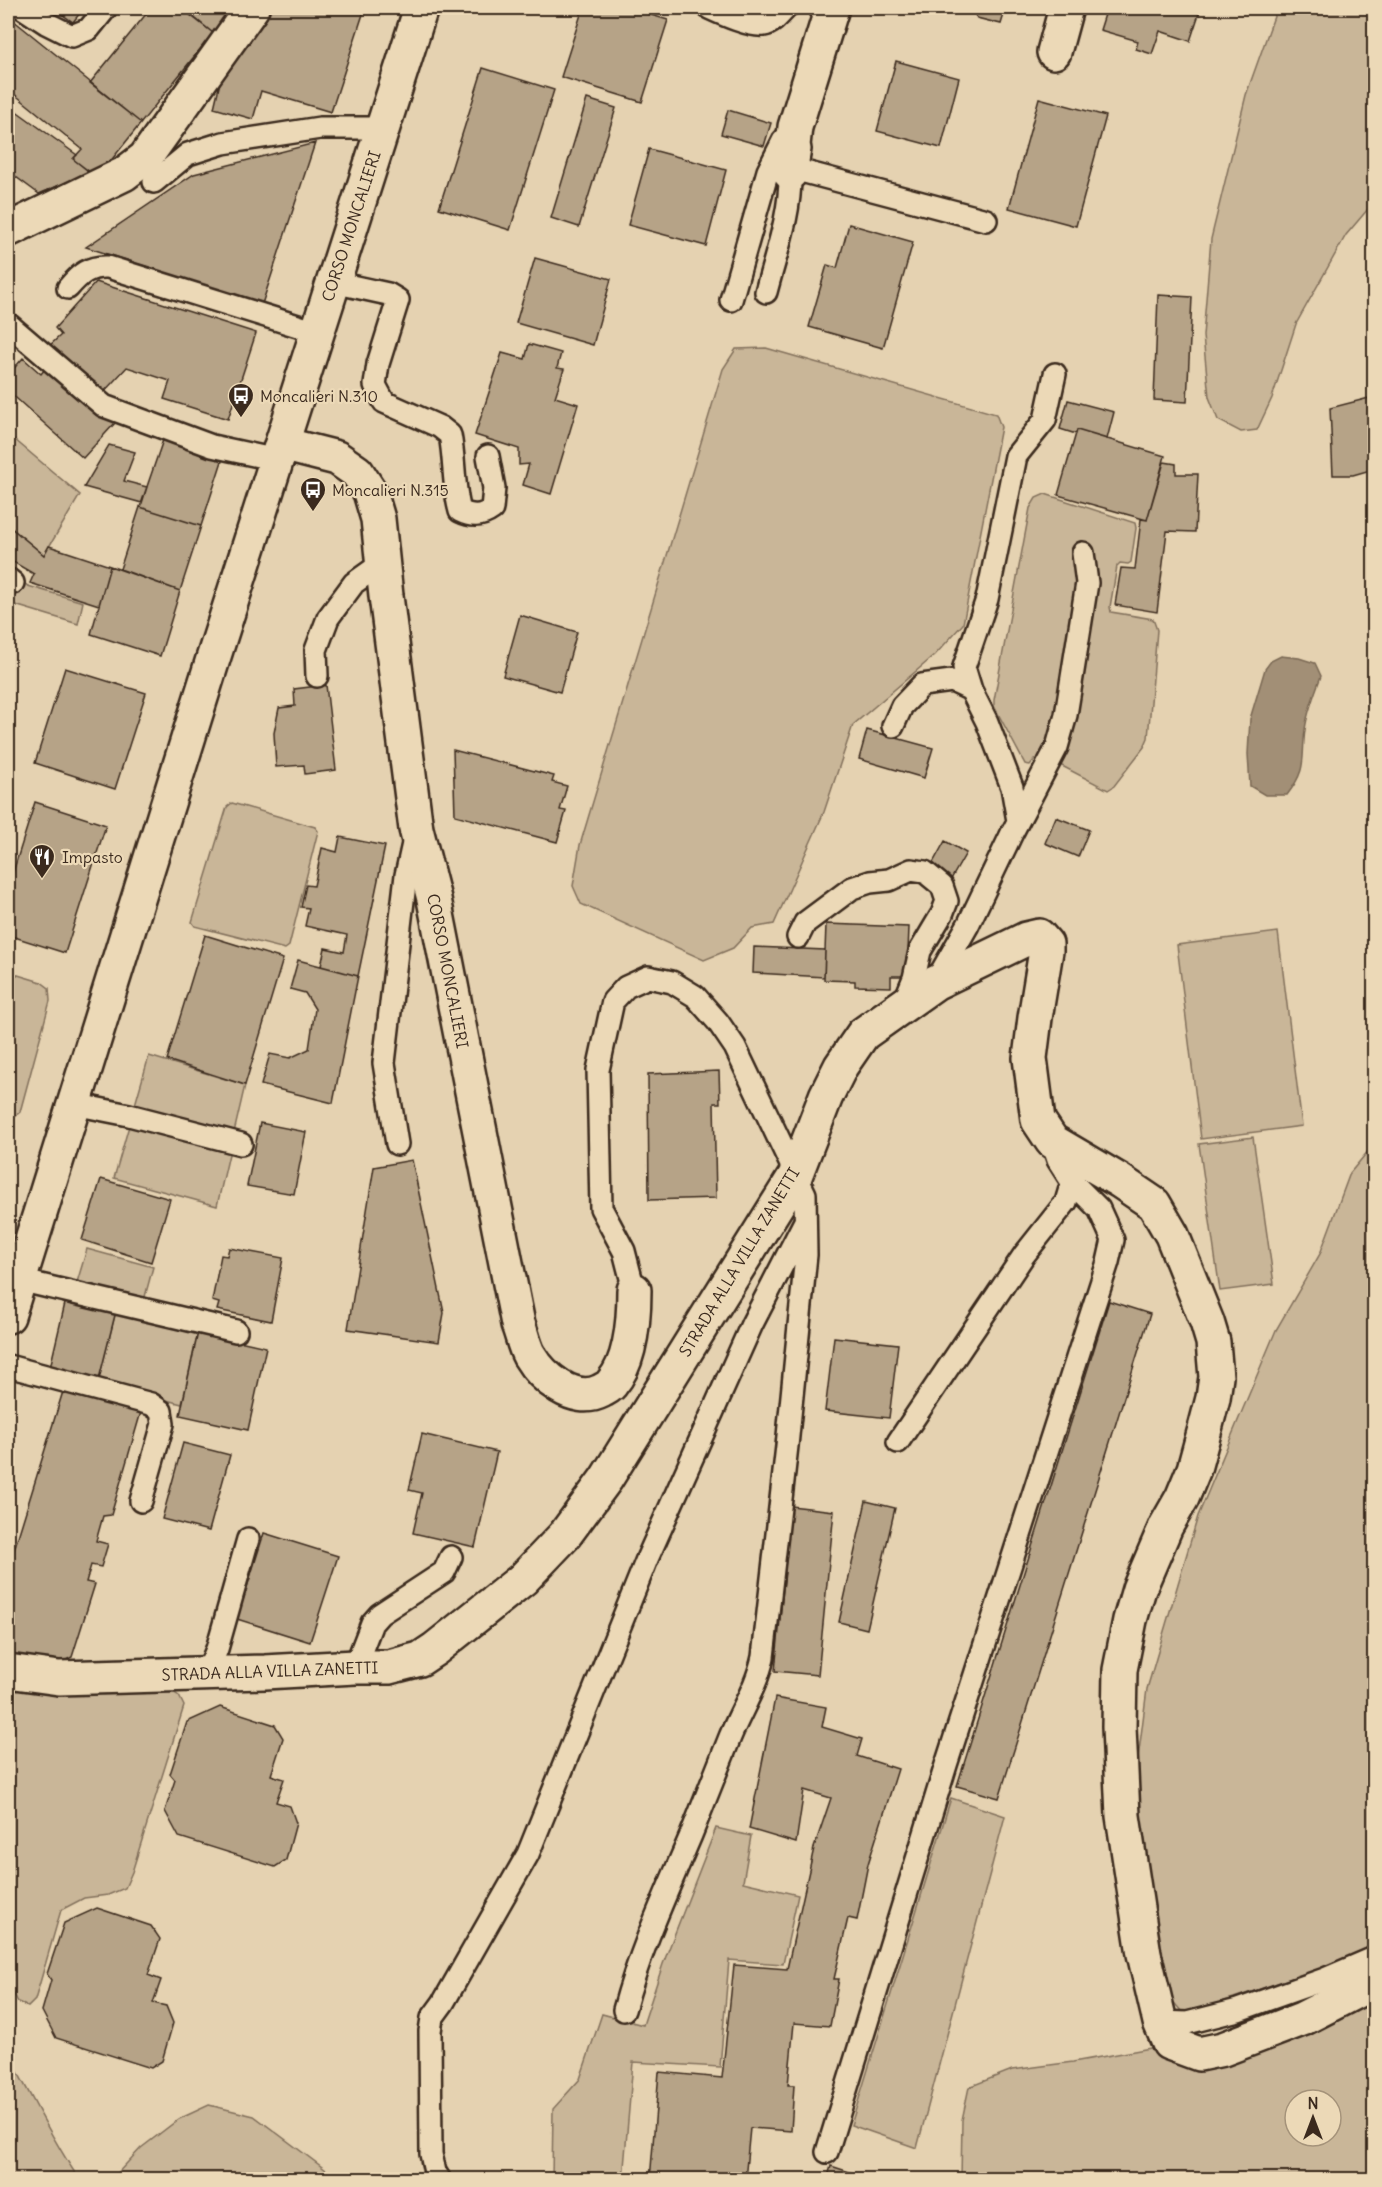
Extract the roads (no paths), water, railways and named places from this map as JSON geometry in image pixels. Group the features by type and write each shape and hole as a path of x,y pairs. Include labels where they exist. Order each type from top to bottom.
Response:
{"street":[{"path":"8,230 124,174 145,158 252,8"},
{"name":"CORSO MONCALIERI","path":"8,1316 421,8"},
{"path":"790,173 795,126 832,8"},
{"path":"1054,52 1066,8"},
{"name":"CORSO MONCALIERI","path":"279,452 337,458 357,472 370,492 378,519 416,829 434,899 518,1324 529,1355 546,1377 565,1390 579,1395 595,1394 612,1385 623,1364 634,1320 634,1290"},
{"name":"STRADA ALLA VILLA ZANETTI","path":"8,1671 59,1678 389,1667 420,1659 435,1649 523,1579 564,1536 606,1479 795,1176 826,1096 841,1066 863,1034 935,983 1026,939 1039,936 1044,940 1046,951 1030,1058 1038,1120 1052,1141 1154,1204 1172,1236 1214,1342 1216,1377 1214,1398 1194,1469 1139,1589 1120,1670 1119,1727 1123,1816 1144,1954 1160,2022 1169,2043 1199,2054 1223,2049 1302,2019 1374,1982"}],"lane":[{"path":"23,8 72,36 89,29 106,8"},
{"path":"709,8 745,22 764,25 775,20 786,8"},
{"path":"842,8 800,150 799,168 805,172 986,220"},
{"path":"731,300 768,171 783,141 795,126"},
{"path":"154,182 188,154 223,143 320,128 382,128"},
{"path":"766,292 787,215 790,173"},
{"path":"68,288 82,273 96,266 108,267 317,332"},
{"path":"333,282 388,294 398,300 378,364 375,385 384,402 440,427 450,435 454,455 457,499 460,511 469,515 484,515 492,509 494,488 488,456"},
{"path":"8,324 104,406 212,446 279,452"},
{"path":"1018,821 1012,787 987,722 971,690 964,667 987,599 1016,456 1045,420 1055,374"},
{"path":"935,983 969,925 1018,821 1058,747 1063,731 1087,583 1083,553"},
{"path":"317,676 316,650 328,618 354,582 382,563"},
{"path":"893,726 902,706 922,685 952,681 971,690"},
{"path":"397,1144 384,1063 406,875 416,829"},
{"path":"798,937 806,923 852,888 870,882 889,880 911,870 925,872 942,886 947,901 920,951 914,978 903,1006"},
{"path":"624,2010 636,1967 650,1931 741,1710 759,1677 790,1424 806,1255 805,1194 735,1047 718,1022 695,996 672,982 648,977 626,987 613,1001 598,1070 601,1208 624,1251 634,1290"},
{"path":"74,1104 129,1115 241,1144"},
{"path":"827,2152 943,1777 1108,1262 1113,1240 1099,1209 1072,1182 1058,1160 1052,1141"},
{"path":"898,1442 1024,1255 1066,1202 1072,1182"},
{"path":"440,2180 430,2154 430,2031 432,2018 443,2003 528,1854 647,1559 734,1363 806,1220"},
{"path":"19,1280 236,1331"},
{"path":"8,1366 151,1404 161,1411 163,1424 141,1501"},
{"path":"207,1673 217,1649 248,1539"},
{"path":"355,1667 372,1623 380,1614 444,1572 451,1557"},
{"path":"1160,2022 1186,2023 1238,2010 1325,1979 1374,1958"}],"place":[{"name":"Moncalieri N.310","path":"241,419"},
{"name":"Moncalieri N.315","path":"313,513"},
{"name":"Impasto","path":"42,880"}]}
